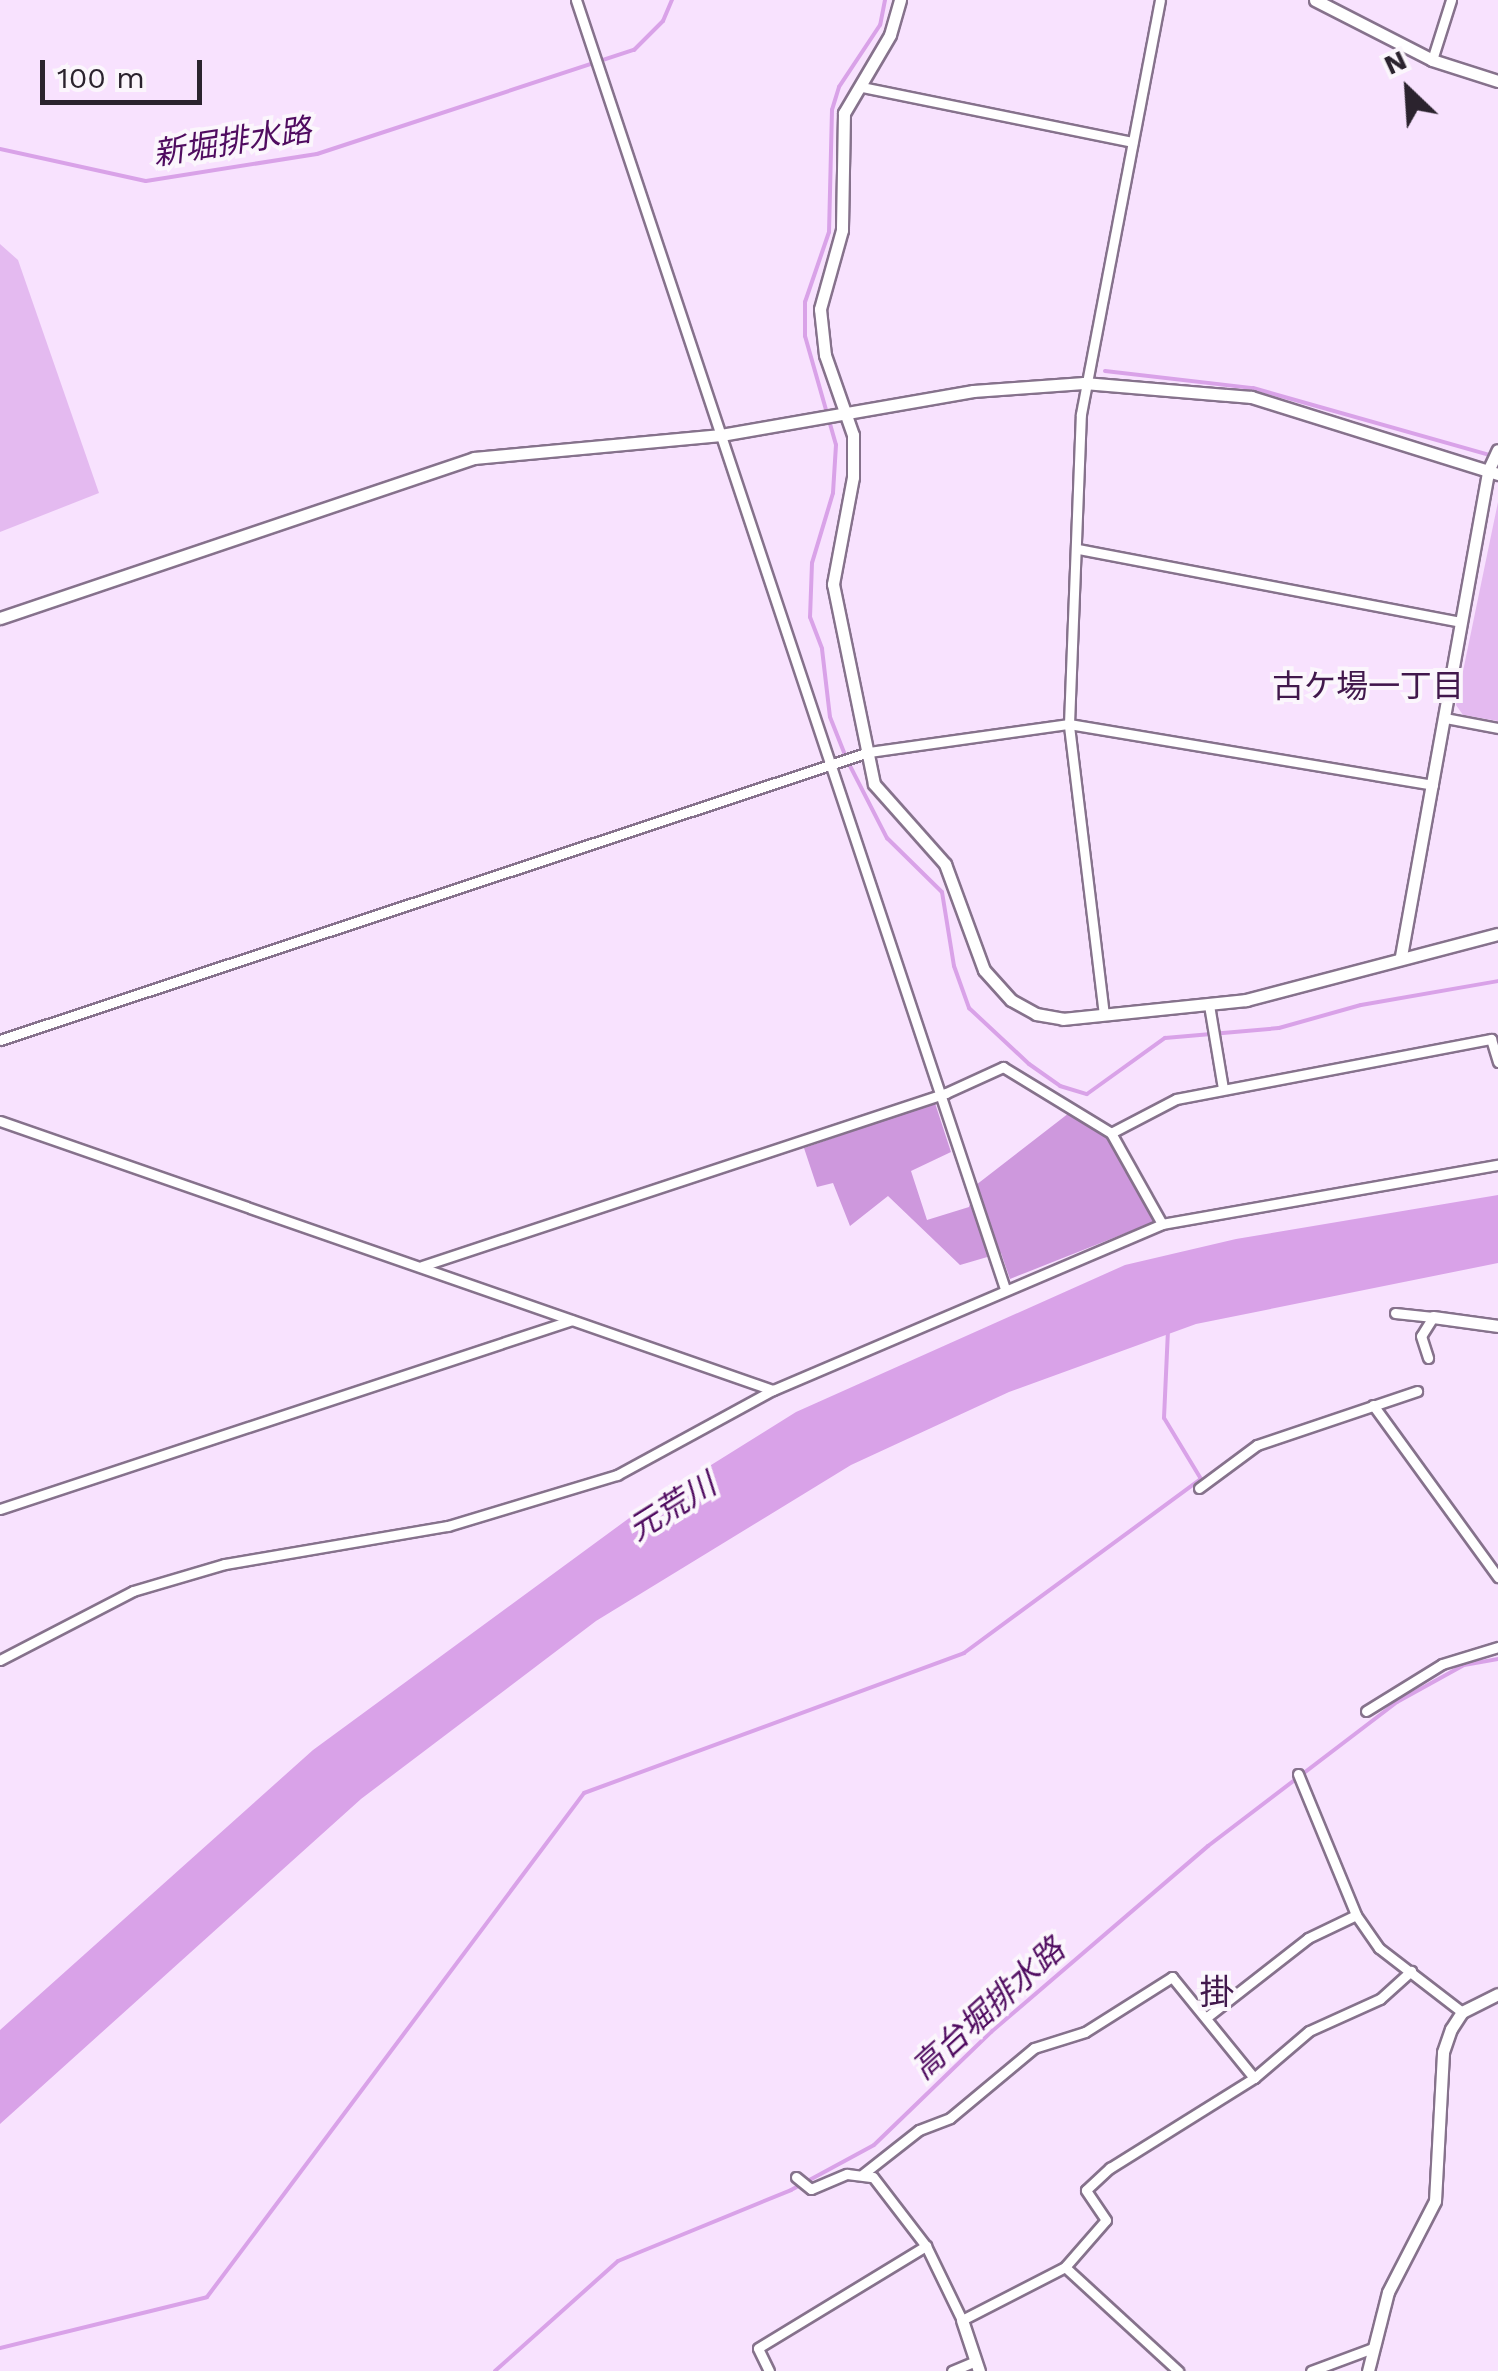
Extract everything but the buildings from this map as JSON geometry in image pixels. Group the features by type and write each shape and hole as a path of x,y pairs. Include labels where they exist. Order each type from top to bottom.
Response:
{"street":[{"path":"576,0 1005,1289"},
{"path":"900,0 862,87 844,113 842,230 820,321 825,355 849,412 853,477 833,584 874,784 945,864 984,970 1036,1014 1104,1015 1209,1005 1498,934"},
{"path":"1104,1015 1069,724 1084,383 1160,0"},
{"path":"1316,0 1432,60 1498,81"},
{"path":"1432,60 1452,0"},
{"path":"862,87 1132,142"},
{"path":"0,618 461,461 722,435 974,391 1084,383 1251,397 1493,472"},
{"path":"1400,956 1461,622 1498,450"},
{"path":"1078,549 1461,622"},
{"path":"1445,718 1498,728"},
{"path":"0,1040 869,752 1069,724 1432,785"},
{"path":"1209,1005 1223,1089"},
{"path":"1111,1132 1176,1098 1495,1038 1498,1062"},
{"path":"422,1266 940,1094 1003,1067 1111,1132 1162,1224"},
{"path":"0,1121 773,1390"},
{"path":"0,1660 72,1619 170,1580 225,1564 448,1526 618,1475 773,1390 1162,1224 1498,1165"},
{"path":"1395,1312 1498,1326"},
{"path":"1428,1358 1421,1336 1433,1318"},
{"path":"0,1509 572,1320"},
{"path":"1199,1488 1258,1444 1417,1391"},
{"path":"1373,1405 1498,1576"},
{"path":"1366,1712 1442,1664 1498,1648"},
{"path":"1298,1774 1356,1915 1379,1948 1462,2012"},
{"path":"1207,2018 1308,1938 1356,1915"},
{"path":"962,2320 1065,2268 1106,2220 1086,2190 1254,2078 1309,2031 1380,1998 1412,1971"},
{"path":"796,2176 811,2189 863,2174 919,2130 950,2118 1034,2048 1085,2032 1172,1977 1254,2078"},
{"path":"1368,2371 1388,2292 1435,2201 1443,2052 1462,2012 1498,1994"},
{"path":"863,2174 896,2199 926,2246 962,2320 977,2366 952,2371"},
{"path":"769,2371 758,2348 926,2246"},
{"path":"1065,2268 1178,2371"},
{"path":"1311,2371 1373,2348"}],"shaded area":[{"path":"0,244 18,260 99,493 0,532"},
{"path":"1498,502 1498,721 1463,715 1456,705"},
{"path":"935,1103 951,1152 911,1171 927,1220 969,1207 976,1185 1069,1113 1111,1141 1156,1221 1010,1279 1001,1253 960,1265 888,1196 850,1226 833,1183 817,1187 804,1148"}],"water":[{"name":"元荒川","path":"1498,1195 1498,1263 1196,1324 1009,1392 851,1465 596,1621 361,1799 0,2124 0,2030 313,1750 647,1505 796,1412 1125,1265 1236,1239"}],"waterway":[{"name":"新堀排水路","path":"0,149 146,181 317,154 634,50 663,21 672,0"},
{"path":"885,0 880,25 839,87 832,110 829,232 805,302 805,336 836,445 833,493 812,563 810,617 822,649 830,717 847,760 887,838 942,892 954,966 969,1008 1029,1064 1060,1086 1087,1094 1165,1038 1279,1028 1361,1005 1498,981"},
{"path":"1105,371 1253,388 1494,456"},
{"path":"0,2348 207,2297 584,1793 964,1653 1201,1479 1164,1418 1168,1331"},
{"name":"高台堀排水路","path":"495,2371 618,2261 791,2190 874,2145 991,2032 1208,1846 1397,1702 1464,1665 1498,1659"}],"district":[{"name":"古ケ場一丁目","path":"1368,686"},
{"name":"掛","path":"1217,1992"}]}
